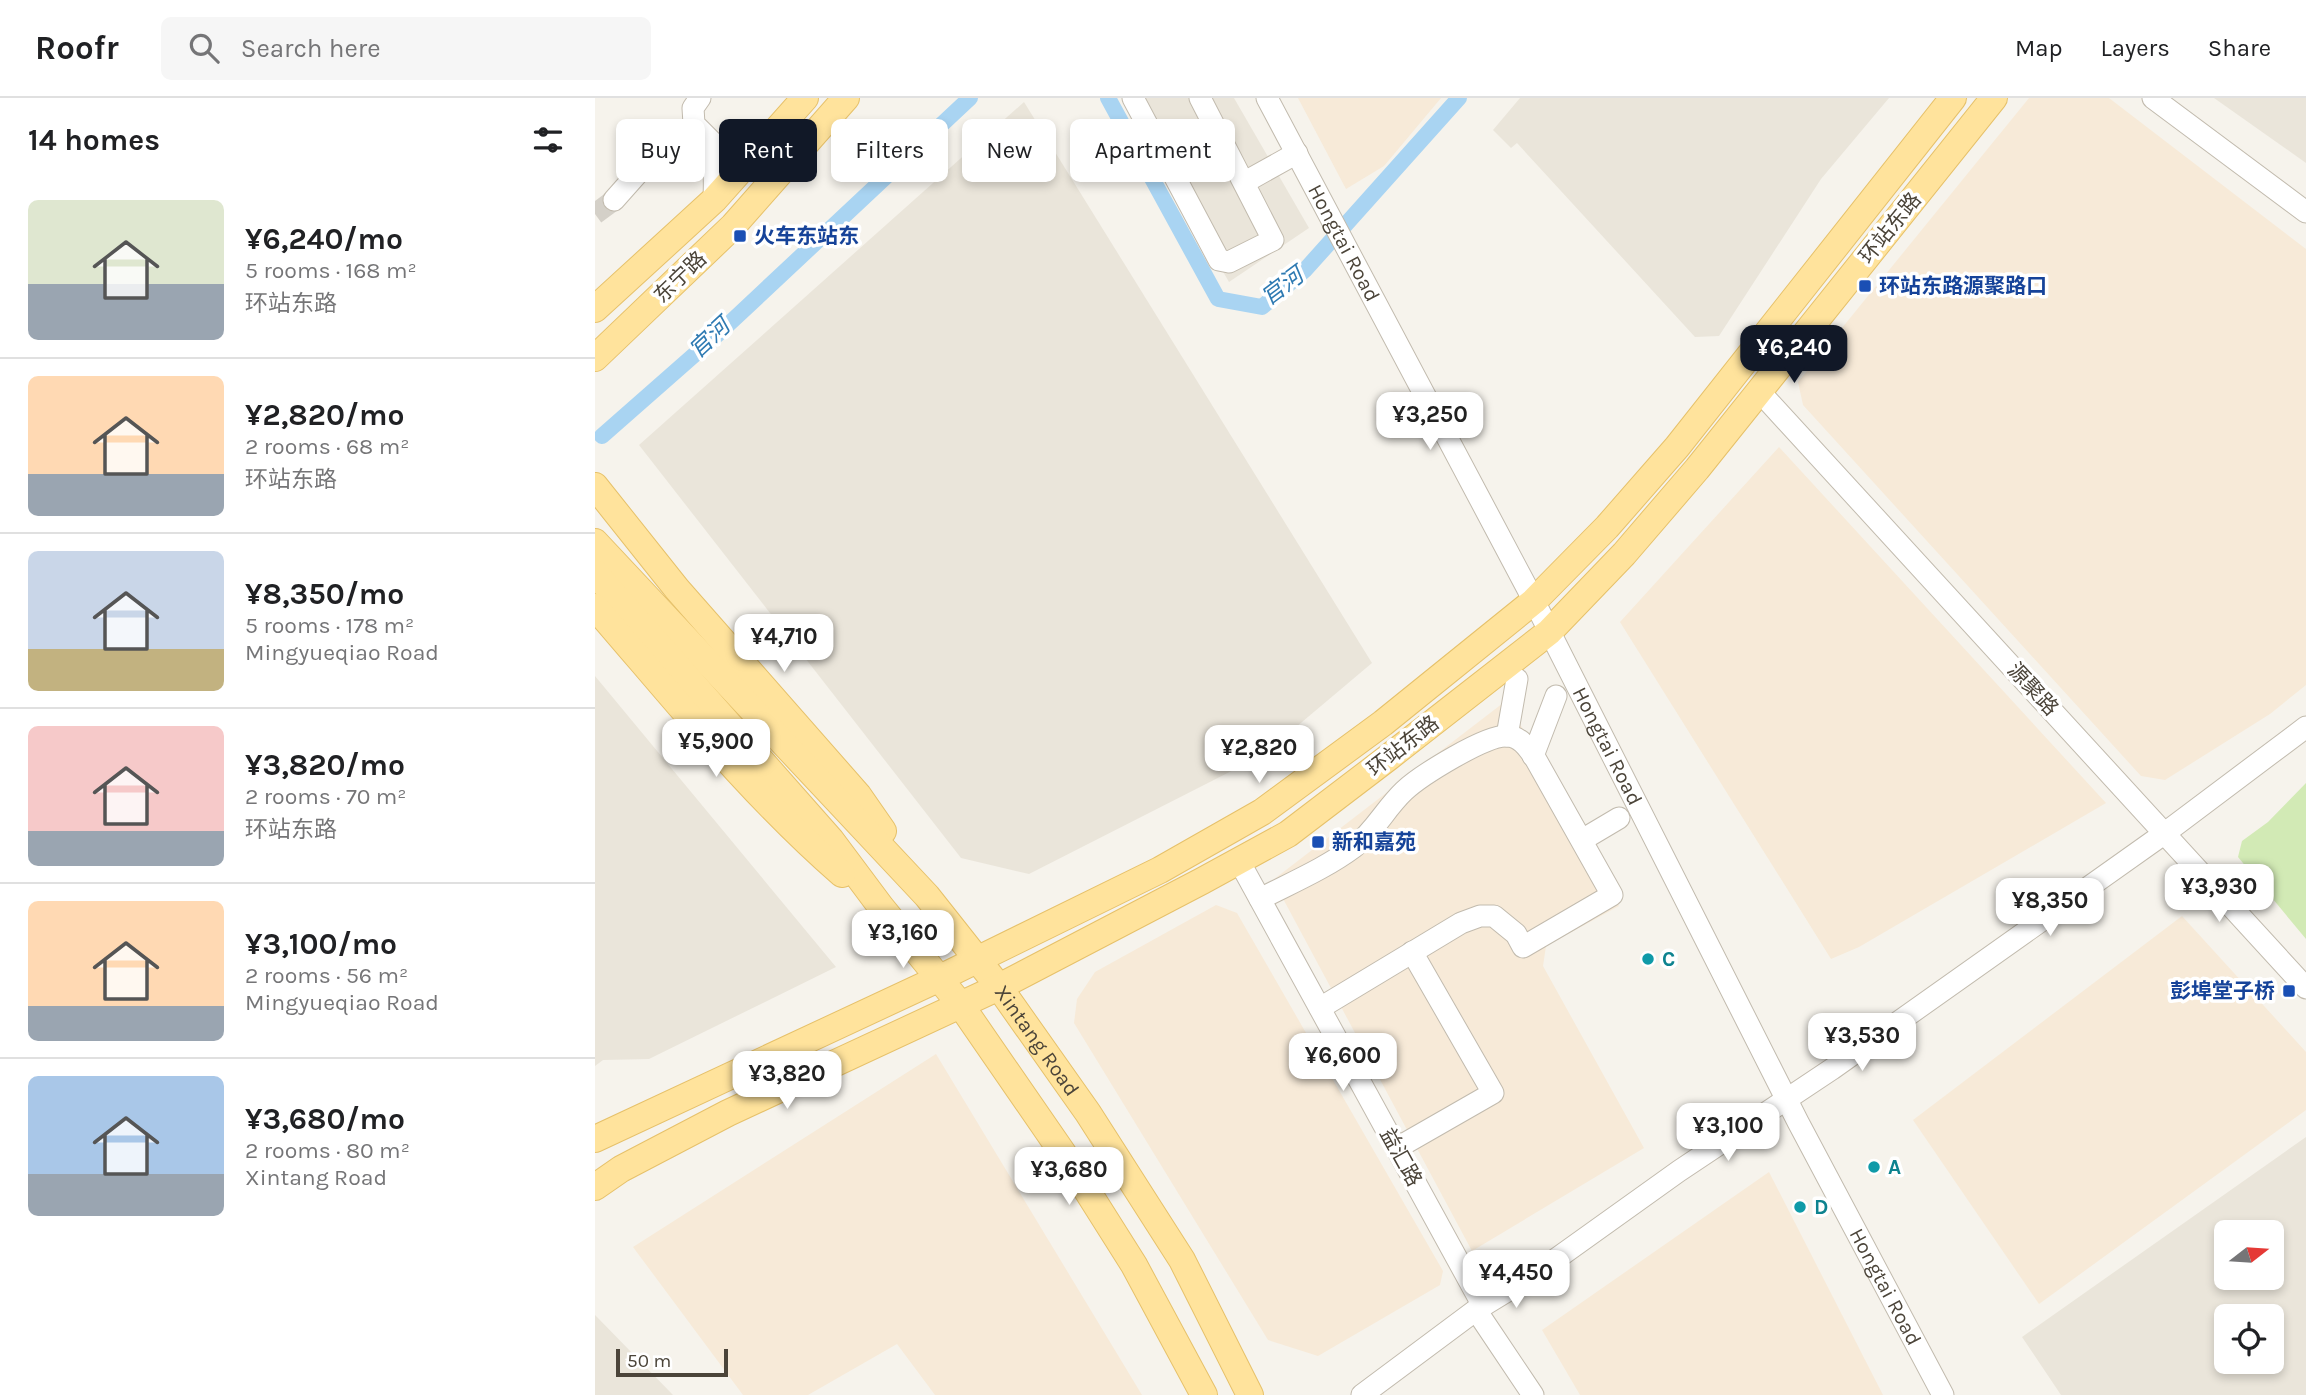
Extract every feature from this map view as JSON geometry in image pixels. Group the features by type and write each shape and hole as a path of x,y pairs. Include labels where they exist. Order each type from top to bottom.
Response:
{"main road":[{"name":"东宁路","path":"785,119 804,98"},
{"name":"东宁路","path":"595,358 733,226 846,98"},
{"name":"环站东路","path":"595,1139 940,978 1160,870 1262,812 1383,723 1534,601 1607,527 1677,447 1952,98"},
{"name":"环站东路","path":"595,1187 621,1169 728,1113 999,987 1288,834 1549,632 1624,554 1759,391 1994,98"},
{"name":"东宁路","path":"595,309 714,200 730,182"},
{"path":"595,486 677,589 858,795 927,897"},
{"name":"Xintang Road","path":"595,542 927,897 999,987 1088,1113 1182,1260 1250,1395"},
{"name":"Xintang Road","path":"595,573 831,840 881,907 960,1004 1134,1265 1204,1395"},
{"path":"595,607 702,730 811,847 881,907"}],"street":[{"path":"700,98 693,108 694,124 719,149"},
{"path":"1133,98 1219,260 1229,262 1273,240 1200,98"},
{"name":"Hongtai Road","path":"1268,98 1534,601 1786,1098 1944,1395"},
{"path":"2153,98 2306,212"},
{"path":"614,200 669,138 686,135 708,150 715,174 714,200"},
{"path":"1245,182 1297,153"},
{"name":"源聚路","path":"1759,391 2306,988"},
{"path":"1507,736 1517,679"},
{"path":"1534,756 1556,696"},
{"path":"1362,1395 1480,1308 1535,1274 1786,1098 1832,1069 2165,833 2306,727"},
{"path":"1260,899 1352,849 1374,831 1386,810 1406,789 1493,737 1507,736 1525,744 1534,756 1612,895 1524,947 1516,934 1494,916 1480,916 1461,923 1320,1008"},
{"path":"1582,840 1619,818"},
{"name":"益汇路","path":"1239,861 1397,1149 1480,1308 1533,1395"},
{"path":"1397,1149 1493,1093 1412,952"}],"shaded area":[{"path":"1122,98 1234,98 1309,228 1229,282 1171,182 1235,182 1235,119 1134,119"},
{"path":"1298,98 1441,98 1384,166 1346,189"},
{"path":"1520,98 1889,98 1821,179 1719,336 1695,337 1517,143 1511,148 1493,130"},
{"path":"2029,98 2109,98 2306,249 2306,685 2270,714 2165,780 2141,776 1803,405 1798,382"},
{"path":"2214,98 2306,98 2306,163"},
{"path":"1024,102 1035,119 1005,119"},
{"path":"1056,154 1070,176 1070,182 1074,182 1372,663 1263,755 1029,874 961,858 639,445 934,182 948,182 948,170 962,157 962,182 1056,182"},
{"path":"1779,447 2106,803 1859,947 1831,959 1620,622"},
{"path":"595,676 836,967 649,1059 603,1060 595,1066"},
{"path":"1507,700 1619,906 1546,946 1543,966 1644,1148 1472,1251 1273,880"},
{"path":"1216,905 1237,913 1443,1271 1440,1285 1318,1356 1268,1340 1074,1023 1077,999 1095,972"},
{"path":"2182,916 2306,1052 2306,1110 2039,1304 1913,1120"},
{"path":"936,1054 1142,1395 935,1395 897,1344 808,1395 743,1395 633,1247"},
{"path":"2306,1137 2306,1395 2061,1395 2022,1337"},
{"path":"1769,1172 1883,1395 1580,1395 1542,1330"},
{"path":"595,1315 673,1395 595,1395"}],"green space":[{"path":"2306,783 2306,939 2238,857 2242,841 2268,822"}],"waterway":[{"name":"官河","path":"602,436 718,334 970,98"},
{"name":"官河","path":"1108,98 1218,299 1262,307 1305,270 1459,98"}],"tunnel":[{"path":"595,214 614,200"}],"place":[{"name":"火车东站东","path":"740,236"},
{"name":"环站东路源聚路口","path":"1865,286"},
{"name":"新和嘉苑","path":"1318,842"},
{"name":"C","path":"1648,959"},
{"name":"彭埠堂子桥","path":"2289,991"},
{"name":"A","path":"1874,1167"},
{"name":"D","path":"1800,1207"}]}
